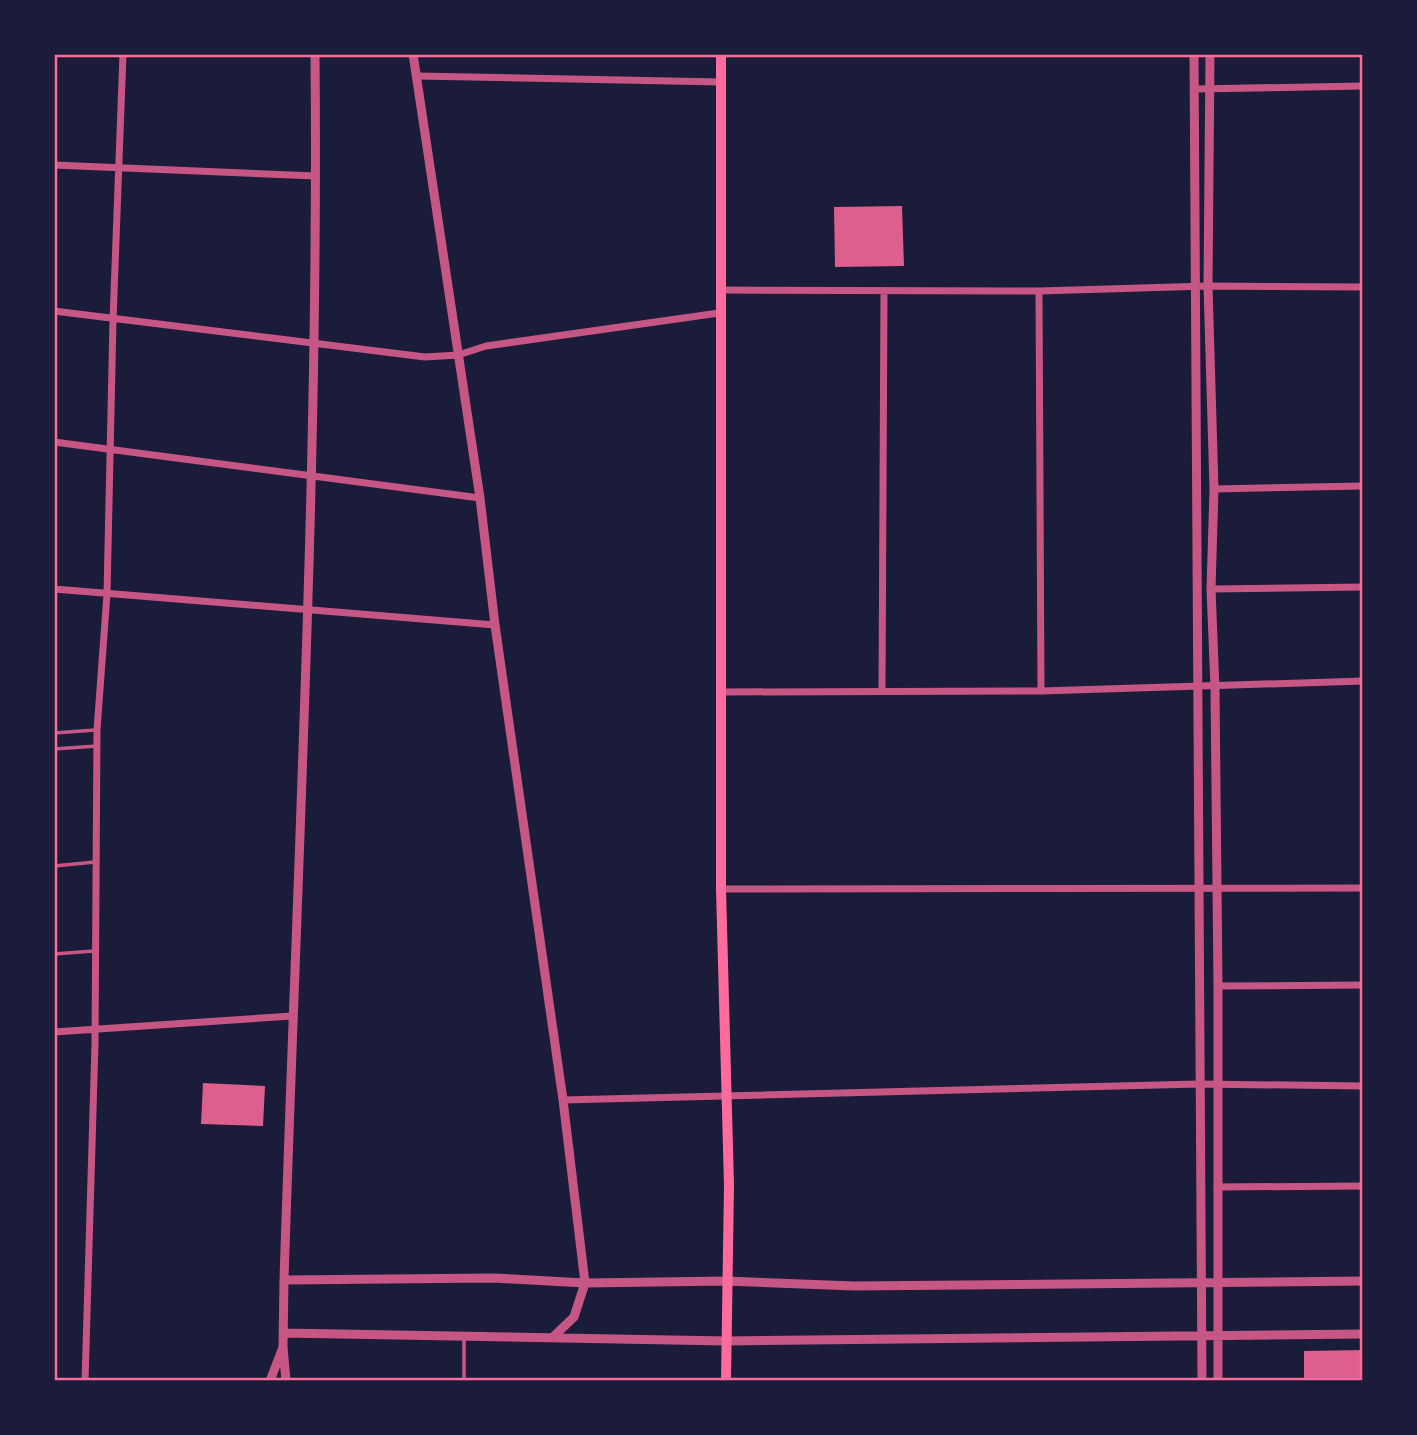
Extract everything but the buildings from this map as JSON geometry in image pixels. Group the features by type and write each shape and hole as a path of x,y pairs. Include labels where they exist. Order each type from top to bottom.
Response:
{"main road":[{"path":"721,54 721,889 729,1185 726,1381"}],"street":[{"path":"85,1381 97,951 97,730 107,594 113,320 123,54"},
{"path":"286,1381 282,1347 310,477 316,176 315,54"},
{"path":"414,54 480,498 495,625 563,1100 585,1283 574,1317 553,1337"},
{"path":"1194,54 1198,1084 1202,1381"},
{"path":"1210,54 1208,286 1214,489 1211,589 1215,688 1218,986 1217,1381"},
{"path":"416,76 721,82"},
{"path":"1195,89 1363,86"},
{"path":"54,165 316,176"},
{"path":"719,290 1039,291 1208,286 1363,287"},
{"path":"882,690 884,291"},
{"path":"1039,291 1041,691"},
{"path":"54,311 312,342 389,355 458,355 485,346 719,313"},
{"path":"54,442 480,498"},
{"path":"1214,489 1363,486"},
{"path":"1211,589 1363,587"},
{"path":"54,589 495,625"},
{"path":"723,692 1041,691 1215,688 1363,681"},
{"path":"721,889 1363,888"},
{"path":"1218,986 1363,985"},
{"path":"54,1032 292,1016"},
{"path":"563,1100 1198,1084 1363,1086"},
{"path":"1217,1186 1363,1186"},
{"path":"284,1280 494,1278 585,1283 726,1281 868,1286 1363,1280"},
{"path":"283,1333 726,1341 1201,1338 1363,1334"},
{"path":"270,1381 282,1347"}],"lane":[{"path":"54,733 97,730"},
{"path":"54,749 97,746"},
{"path":"54,866 97,862"},
{"path":"54,954 97,951"},
{"path":"464,1337 464,1381"}]}
